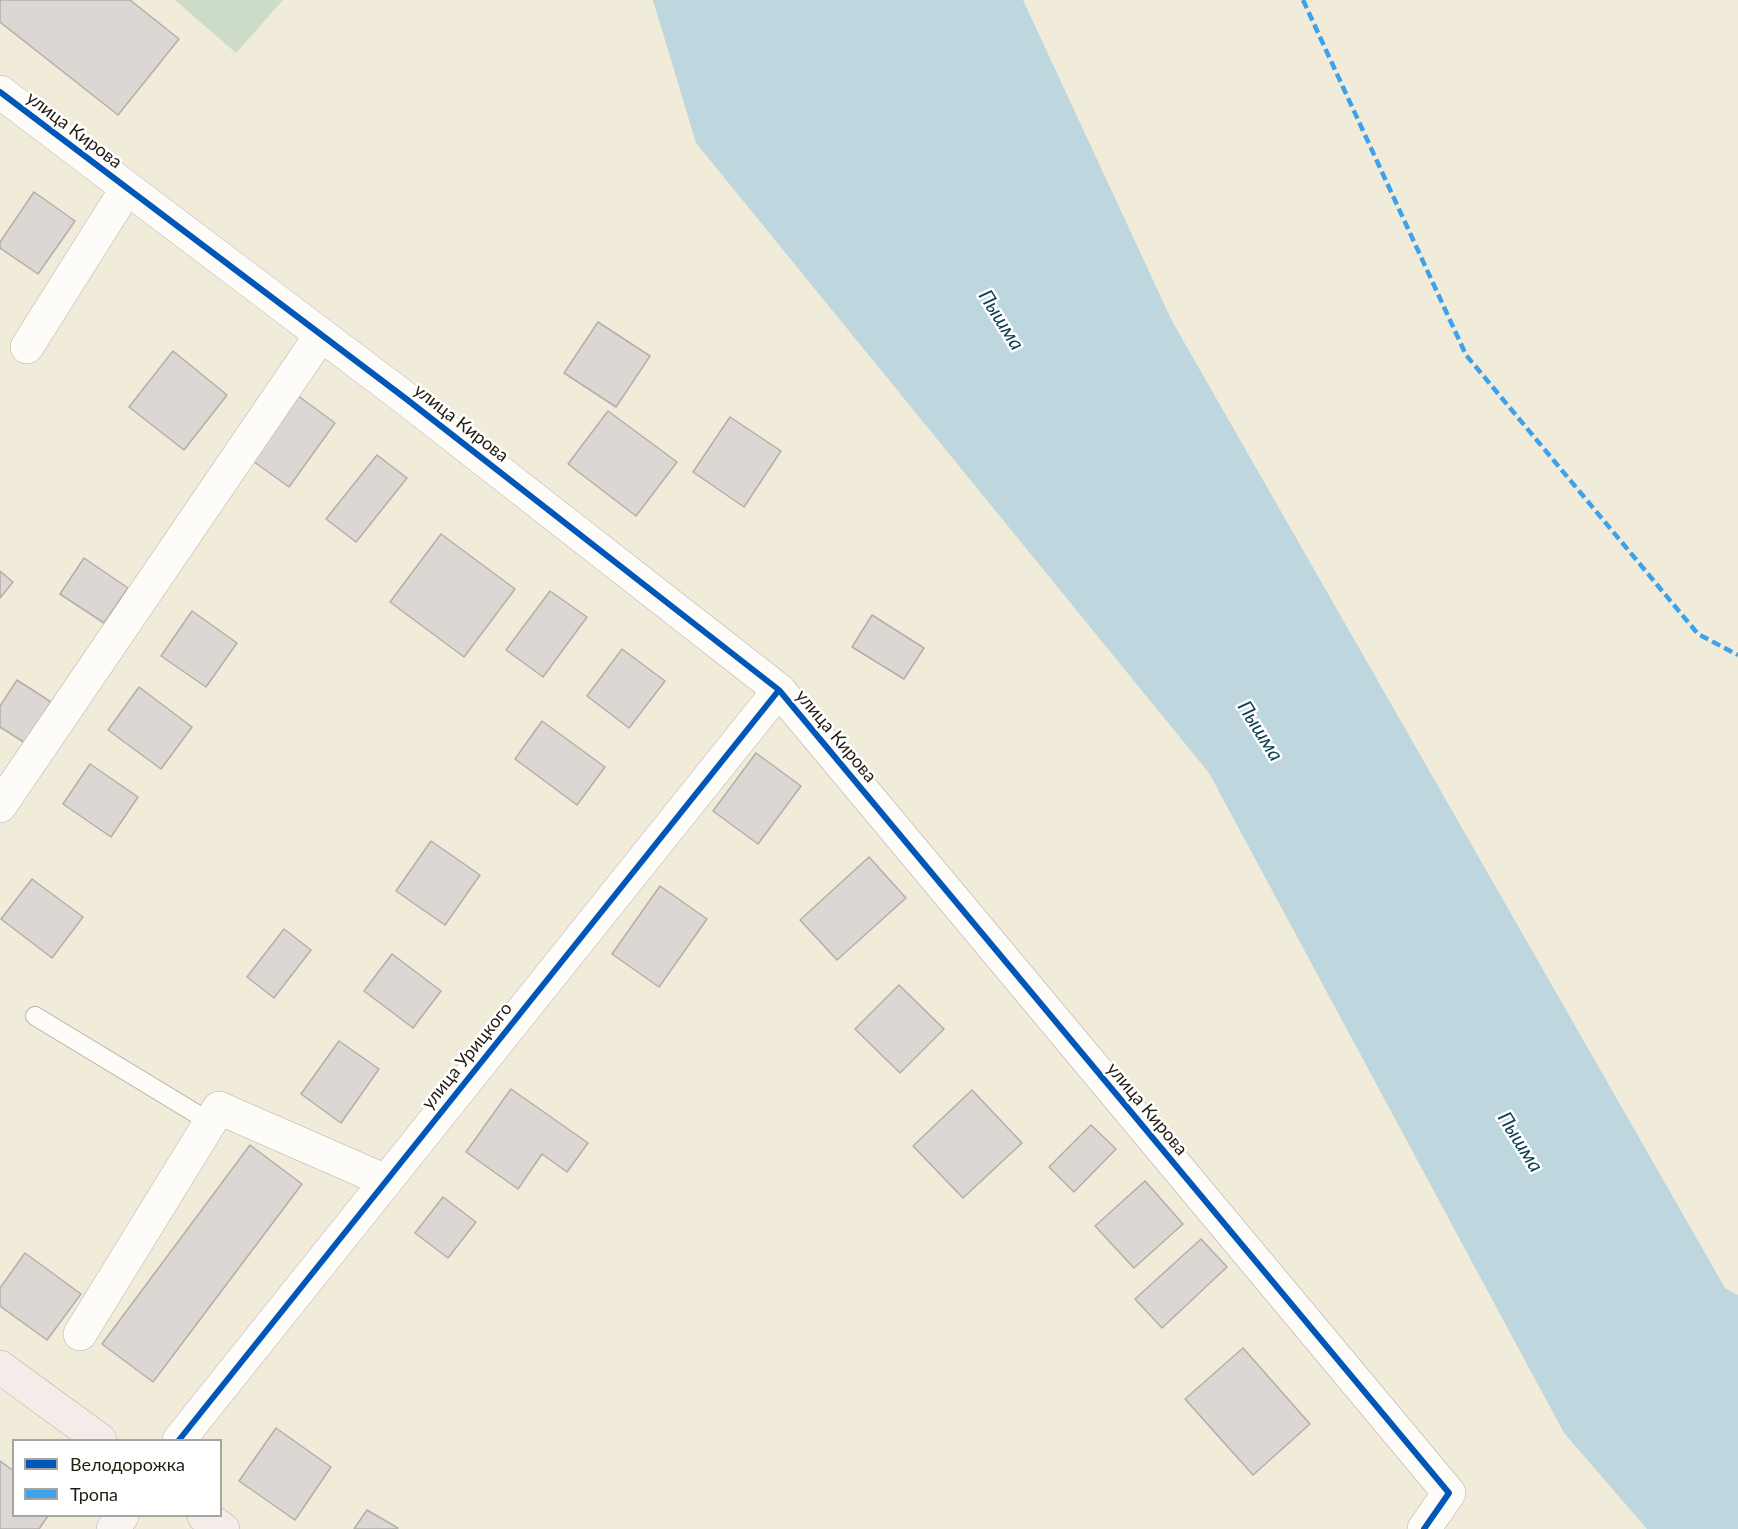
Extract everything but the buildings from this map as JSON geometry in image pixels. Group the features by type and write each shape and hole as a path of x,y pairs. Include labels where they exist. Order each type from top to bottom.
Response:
{"main road":[{"path":"0,1367 99,1439"},
{"path":"207,1517 223,1529"}],"street":[{"name":"улица Кирова","path":"0,93 321,335 779,690 1449,1493 1424,1529"},
{"path":"27,347 127,189"},
{"path":"0,806 321,335"},
{"name":"улица Урицкого","path":"180,1439 779,690"},
{"path":"80,1334 219,1108 386,1181"}],"lane":[{"path":"35,1016 210,1122"}],"green space":[{"path":"175,0 283,0 236,53"}],"water":[{"name":"Пышма","path":"653,0 1023,0 1172,321 1725,1288 1738,1295 1738,1529 1647,1529 1564,1433 1209,773 696,143"}],"marked path":[{"path":"1303,0 1466,355 1698,634 1738,655"}],"cycle path":[{"path":"0,92 405,398 779,690 1449,1493 1424,1529"},
{"path":"180,1439 779,690"}]}
